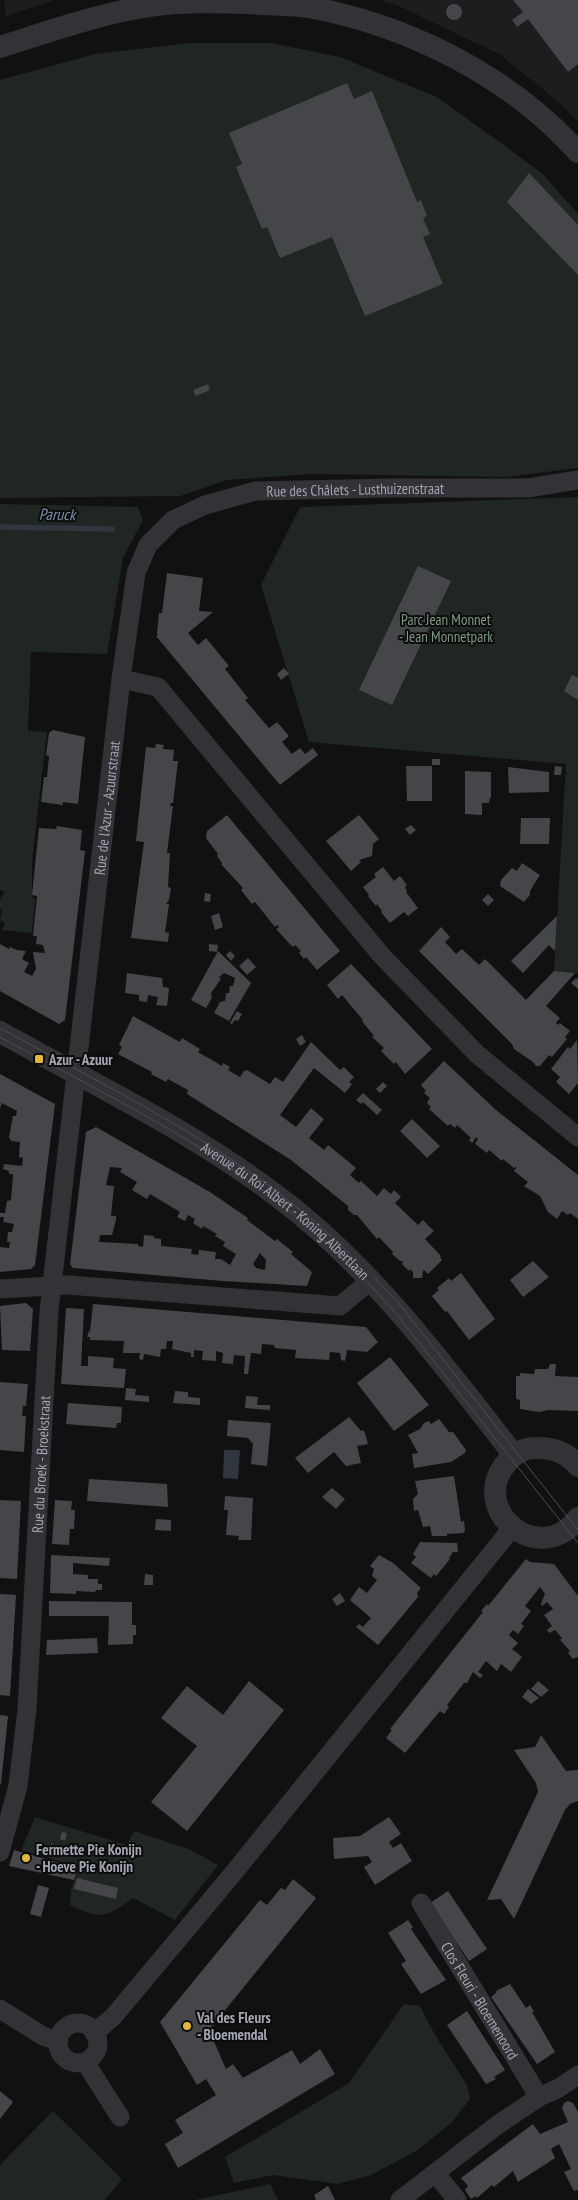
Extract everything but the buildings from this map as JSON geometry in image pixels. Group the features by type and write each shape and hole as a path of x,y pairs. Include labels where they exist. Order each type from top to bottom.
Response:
{"street":[{"path":"0,47 89,18 152,6 220,2 308,7 391,28 457,59 529,106 578,152"},
{"name":"Rue des Châlets - Lusthuizenstraat","path":"148,545 173,520 206,505 256,491 389,488 528,488 578,480"},
{"name":"Rue de l'Azur - Azuurstraat","path":"76,1074 121,679 136,573 148,545"},
{"path":"121,679 158,687 382,956 477,1054 578,1137"},
{"name":"Avenue du Roi Albert - Koning Albertlaan","path":"0,1032 188,1136 278,1196 311,1223 371,1280 397,1308 514,1455"},
{"name":"Rue du Broek - Broekstraat","path":"0,1852 18,1786 27,1709 52,1285 76,1074"},
{"path":"0,1289 52,1285 340,1306 371,1280"},
{"path":"576,1461 561,1452 547,1447 530,1448 514,1455 502,1468 495,1486 497,1506 504,1520 512,1528 535,1538 553,1536 576,1527"},
{"path":"94,2033 114,2017 231,1876 512,1528"},
{"name":"Clos Fleuri - Bloemenoord","path":"421,1903 539,2097"},
{"path":"0,2008 43,2036 58,2041"},
{"path":"77,2024 90,2028 94,2033 98,2042 96,2052 85,2062 76,2063 68,2061 58,2049 58,2041 64,2029 77,2024"},
{"path":"85,2062 120,2117"},
{"path":"400,2200 496,2126 539,2097 559,2088 578,2075"},
{"path":"436,2174 456,2200"}],"shaded area":[{"path":"4,0 55,0 6,16"},
{"path":"380,0 578,0 578,122 561,104 499,54 399,6"},
{"path":"224,1450 240,1450 238,1479 223,1478"}],"green space":[{"path":"190,43 271,43 340,57 437,97 542,173 578,214 578,468 507,477 312,474 227,480 180,496 0,498 0,80 95,54"},
{"name":"Parc Jean Monnet - Jean Monnetpark","path":"578,497 578,973 554,971 566,764 309,742 261,585 300,507"},
{"path":"0,504 138,507 143,520 123,558 107,654 31,652 28,731 47,732 32,861 32,897 35,899 32,933 2,930 5,923 0,920 2,910 0,908 0,900 5,891 0,890"},
{"path":"35,1817 127,1845 134,1831 191,1850 218,1865 175,1920 133,1898 116,1910 103,1915 96,1915 70,1905 71,1890 79,1867 21,1850"},
{"path":"404,2004 420,2006 435,2035 467,2085 470,2099 452,2122 418,2150 371,2175 338,2184 273,2175 234,2183 225,2157 349,2083"},
{"path":"53,2111 122,2179 105,2200 0,2200 0,2165"},
{"path":"270,2184 278,2200 195,2200"}],"waterway":[{"name":"Paruck","path":"0,527 112,529"}],"tram line":[{"path":"0,1028 138,1103 227,1157 311,1219 350,1254"},
{"path":"0,1037 171,1130 271,1196 314,1232 355,1270 394,1311 578,1543"},
{"path":"374,1277 400,1305 578,1530"}],"place":[{"name":"Azur - Azuur","path":"39,1059"},
{"name":"Fermette Pie Konijn - Hoeve Pie Konijn","path":"26,1858"},
{"name":"Val des Fleurs - Bloemendal","path":"187,2026"}]}
